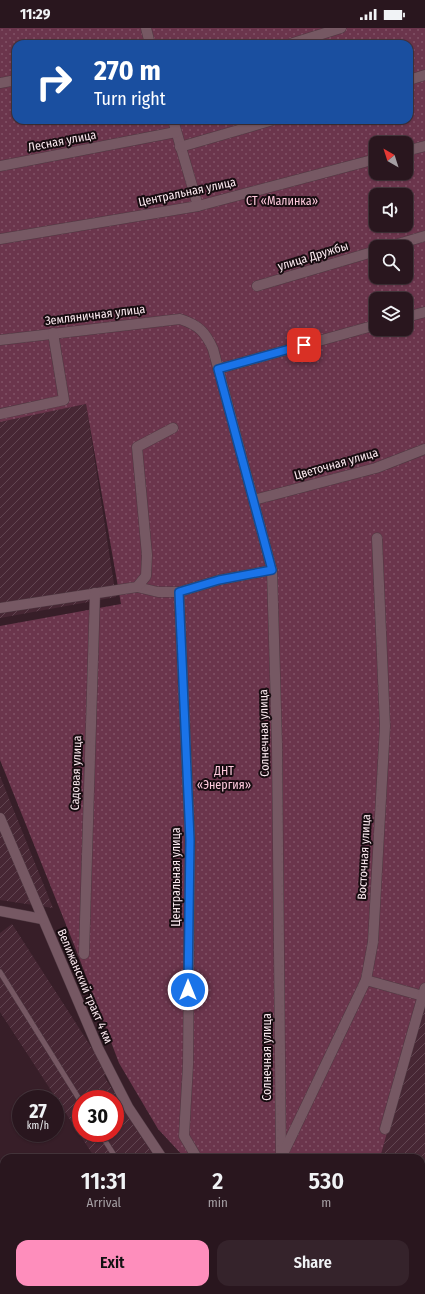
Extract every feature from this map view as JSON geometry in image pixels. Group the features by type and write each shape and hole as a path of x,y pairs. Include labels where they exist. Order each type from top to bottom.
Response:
{"street":[{"path":"146,28 149,40"},
{"path":"303,40 341,28"},
{"path":"413,79 425,75"},
{"path":"0,83 12,81"},
{"path":"173,124 198,206"},
{"path":"180,147 259,124"},
{"name":"Лесная улица","path":"0,166 176,132"},
{"path":"413,149 425,146"},
{"name":"Центральная улица","path":"0,239 198,206 369,161"},
{"path":"412,240 425,236"},
{"name":"улица Дружбы","path":"257,286 369,252"},
{"path":"413,315 425,312"},
{"name":"Земляничная улица","path":"0,340 168,320 180,320 192,323"},
{"name":"Солнечная улица","path":"192,323 206,334 216,357 272,570 277,744 281,1154"},
{"path":"218,369 369,327"},
{"path":"0,414 64,400 53,334"},
{"path":"137,586 146,576 147,555 138,447 173,428"},
{"name":"Цветочная улица","path":"254,500 376,468 425,449"},
{"name":"Восточная улица","path":"283,1154 366,980 373,942 385,726 378,538"},
{"path":"0,608 137,586 158,592 179,592 219,580 272,570"},
{"name":"Центральная улица","path":"179,592 190,840 188,1065 184,1136 195,1154"},
{"name":"Садовая улица","path":"84,954 95,593"},
{"name":"Велижанский тракт 4 км","path":"0,818 98,1048 128,1107 159,1154"},
{"path":"0,911 42,919"},
{"path":"366,980 424,992 385,1129"}],"lane":[{"path":"0,972 74,1090"},
{"path":"106,1142 113,1154"}],"shaded area":[{"path":"86,404 116,597 0,618 0,422"},
{"path":"0,776 53,908 0,900"},
{"path":"12,924 108,1073 104,1076 113,1090 72,1090 72,1123 64,1110 64,1090 51,1090 0,1012 0,933"},
{"path":"425,996 425,1154 381,1154"},
{"path":"124,1108 153,1154 92,1154 85,1142 124,1142"}],"green space":[{"name":"ДНТ «Энергия»","path":"0,28 425,28 425,996 381,1154 181,1154 158,1129 119,1063 75,947 0,760 0,626 121,604 86,404 0,422"}],"route":[{"path":"188,990 190,840 179,592 219,580 272,570 218,369 304,345"}],"park label":[{"name":"CТ «Малинка»","path":"282,201"}]}
